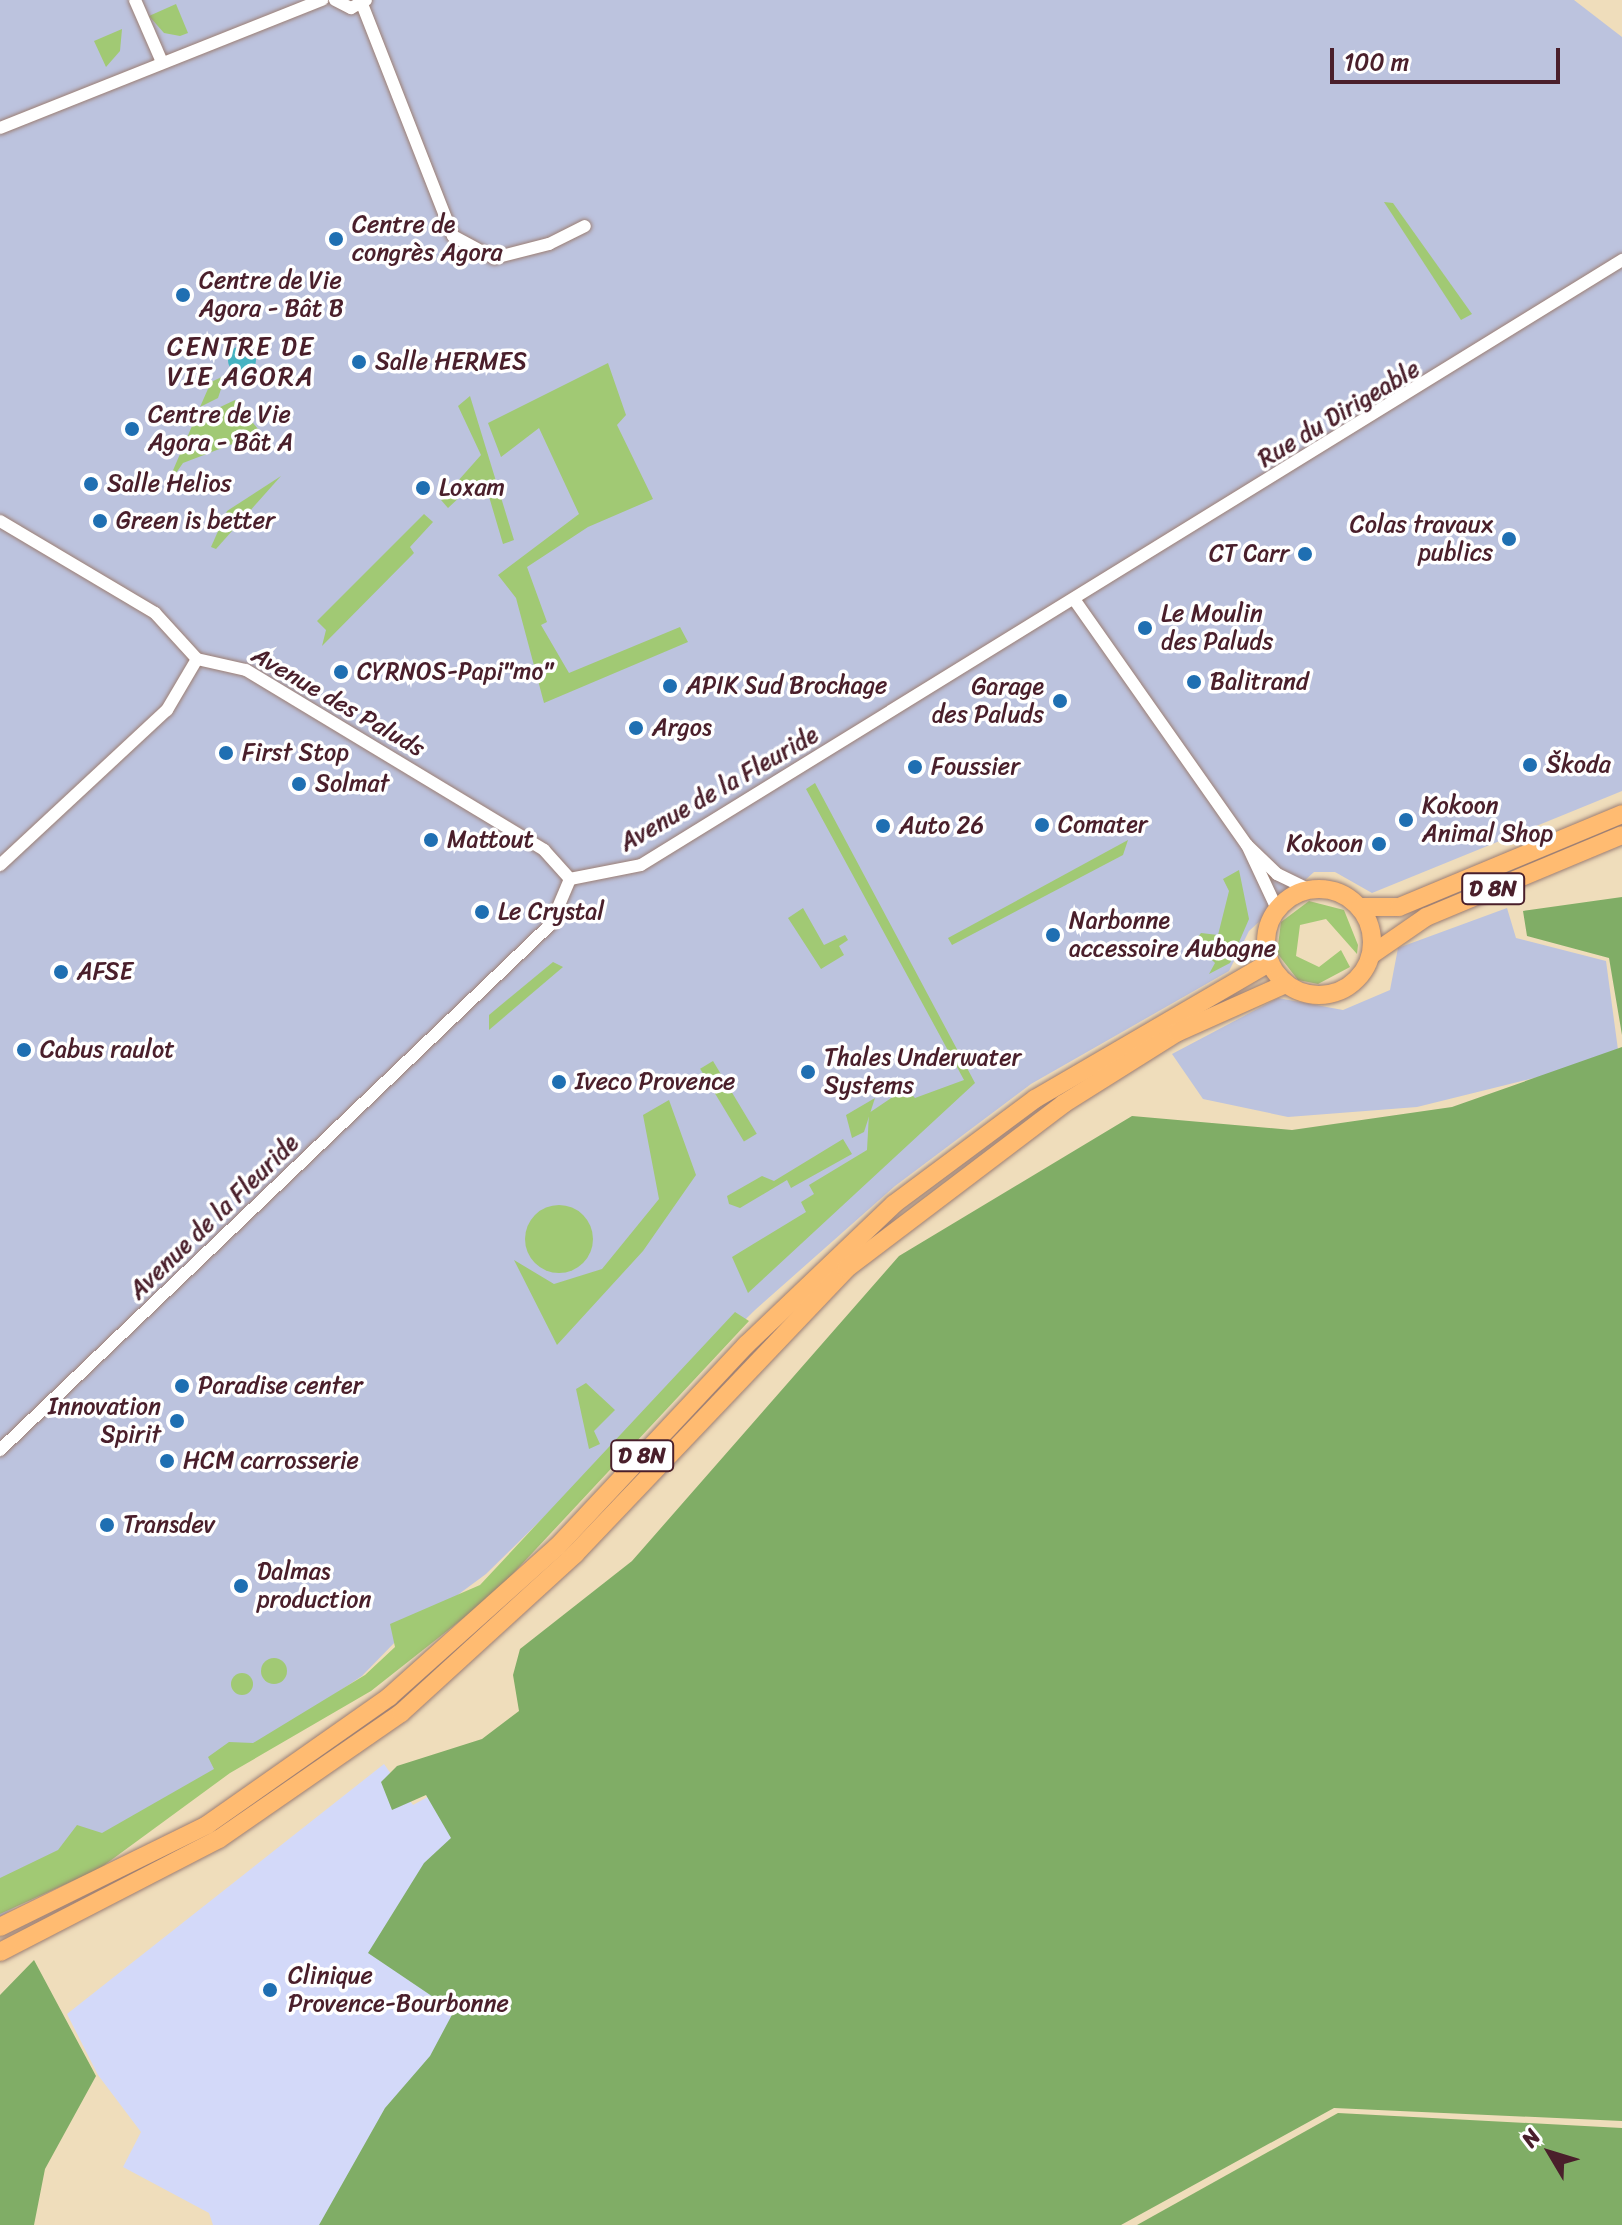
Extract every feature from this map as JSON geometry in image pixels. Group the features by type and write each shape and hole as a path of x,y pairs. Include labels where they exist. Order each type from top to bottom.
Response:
{"main road":[{"name":"D 8N","path":"1360,907 1399,907 1622,814"},
{"name":"D 8N","path":"1371,955 1426,917 1622,835"},
{"path":"1310,890 1336,892 1360,907 1370,927 1371,955 1357,980 1339,991 1307,994 1286,984 1270,962 1266,934 1277,909 1310,890"},
{"name":"D 8N","path":"0,1927 207,1825 389,1697 557,1547 746,1345 894,1204 1035,1099 1270,962"},
{"name":"D 8N","path":"0,1952 219,1839 401,1713 575,1554 846,1269 1063,1104 1178,1032 1286,984"}],"street":[{"path":"135,0 162,62"},
{"path":"0,128 322,0"},
{"path":"335,0 351,8 364,2 453,236 494,258 549,244 585,226"},
{"name":"Rue du Dirigeable","path":"1076,602 1622,260"},
{"path":"0,521 155,613 197,659 167,710 0,865"},
{"path":"1076,602 1247,845 1277,909"},
{"name":"Avenue de la Fleuride","path":"0,1450 551,924 570,879 641,865 1076,602"},
{"name":"Avenue des Paluds","path":"197,659 246,670 544,850 570,879"},
{"path":"1247,845 1277,874 1310,890"}],"shaded area":[{"path":"0,0 1574,0 1622,37 1622,791 1372,893 1335,872 1314,872 1249,931 1229,971 1031,1084 895,1186 755,1310 486,1574 398,1639 362,1676 0,1917"},
{"path":"1507,908 1516,938 1606,961 1619,1057 1417,1107 1288,1117 1203,1099 1172,1054 1278,998 1343,1010 1390,990 1398,948"},
{"name":"Clinique Provence-Bourbonne","path":"384,1764 413,1805 442,1789 484,2011 371,2225 213,2225 209,2213 123,2167 141,2132 98,2075 67,2014"}],"green space":[{"path":"176,4 188,33 180,36 164,33 149,16"},
{"path":"122,29 120,51 106,67 94,41"},
{"path":"1384,202 1393,203 1472,314 1461,320"},
{"path":"608,363 626,415 617,425 653,499 588,527 527,567 547,622 541,625 569,673 680,627 688,642 544,703 516,598 498,575 579,514 539,428 501,457 488,423"},
{"path":"228,374 243,382 222,386 218,398 200,407 211,382"},
{"path":"470,396 514,540 503,544 485,483 477,481 448,508 441,500 481,455 458,406"},
{"path":"235,400 261,433 183,463 165,489 195,419"},
{"path":"281,476 216,549 211,547 227,511"},
{"path":"424,514 433,522 410,547 414,553 322,646 326,630 317,621"},
{"path":"815,783 975,1083 748,1293 732,1257 806,1212 801,1202 814,1194 809,1185 867,1150 869,1113 906,1088 915,1098 964,1080 806,789"},
{"path":"1128,840 1123,855 952,945 948,938"},
{"path":"1239,870 1249,919 1230,963 1209,974 1215,963 1194,942 1201,933 1218,935 1229,891 1223,879"},
{"path":"1622,897 1622,1035 1609,958 1527,936 1523,911"},
{"path":"1309,901 1344,910 1358,945 1357,954 1326,919 1300,925 1296,956 1319,967 1341,950 1350,967 1318,984 1298,980 1277,953 1281,922"},
{"path":"803,908 824,945 845,935 848,940 839,946 844,955 821,969 788,918"},
{"path":"553,962 563,967 489,1030 489,1015"},
{"path":"1622,1047 1622,2121 1334,2108 1121,2225 319,2225 385,2108 430,2056 454,2011 368,1953 424,1863 451,1838 426,1795 392,1810 381,1782 397,1766 482,1739 519,1711 513,1675 520,1649 632,1561 899,1256 1132,1116 1292,1130 1452,1107"},
{"path":"713,1061 757,1134 744,1142 700,1069"},
{"path":"875,1098 864,1132 852,1138 846,1115"},
{"path":"669,1100 696,1175 643,1251 557,1345 514,1260 554,1284 602,1269 659,1199 643,1115"},
{"path":"843,1139 852,1154 791,1188 787,1180 740,1208 729,1204 727,1196 762,1176 774,1181"},
{"path":"559,1205 583,1215 593,1239 583,1263 559,1273 535,1263 525,1239 535,1215"},
{"path":"735,1312 749,1321 494,1594 371,1691 230,1773 99,1869 0,1914 0,1878 58,1850 77,1825 102,1833 214,1769 208,1757 229,1742 253,1743 365,1675 395,1647 390,1624 480,1585"},
{"path":"586,1383 615,1410 594,1431 600,1444 589,1449 576,1389"},
{"path":"274,1658 283,1662 287,1671 283,1680 274,1684 265,1680 261,1671 265,1662"},
{"path":"242,1673 250,1676 253,1684 250,1692 242,1695 234,1692 231,1684 234,1676"},
{"path":"34,1960 96,2076 45,2169 34,2225 0,2225 0,1995"},
{"path":"1338,2113 1622,2128 1622,2225 1137,2225"}],"water":[{"path":"242,346 252,350 256,360 252,370 242,374 232,370 228,360 232,350"}],"place":[{"name":"Centre de congrès Agora","path":"336,239"},
{"name":"Centre de Vie Agora - Bât B","path":"183,295"},
{"name":"Salle HERMES","path":"359,362"},
{"name":"Centre de Vie Agora - Bât A","path":"132,429"},
{"name":"Salle Helios","path":"91,484"},
{"name":"Loxam","path":"423,488"},
{"name":"Green is better","path":"100,521"},
{"name":"Colas travaux publics","path":"1509,539"},
{"name":"CT Carr","path":"1305,554"},
{"name":"Le Moulin des Paluds","path":"1145,628"},
{"name":"CYRNOS-Papi\"mo\"","path":"341,672"},
{"name":"Balitrand","path":"1194,682"},
{"name":"APIK Sud Brochage","path":"670,686"},
{"name":"Garage des Paluds","path":"1060,701"},
{"name":"Argos","path":"636,728"},
{"name":"First Stop","path":"226,753"},
{"name":"Škoda","path":"1530,765"},
{"name":"Foussier","path":"915,767"},
{"name":"Solmat","path":"299,784"},
{"name":"Kokoon Animal Shop","path":"1406,820"},
{"name":"Comater","path":"1042,825"},
{"name":"Auto 26","path":"883,826"},
{"name":"Mattout","path":"431,840"},
{"name":"Kokoon","path":"1379,844"},
{"name":"Le Crystal","path":"482,912"},
{"name":"Narbonne accessoire Aubagne","path":"1053,935"},
{"name":"AFSE","path":"61,972"},
{"name":"Cabus raulot","path":"24,1050"},
{"name":"Thales Underwater Systems","path":"808,1072"},
{"name":"Iveco Provence","path":"559,1082"},
{"name":"Paradise center","path":"182,1386"},
{"name":"Innovation Spirit","path":"177,1421"},
{"name":"HCM carrosserie","path":"167,1461"},
{"name":"Transdev","path":"107,1525"},
{"name":"Dalmas production","path":"241,1586"},
{"name":"Clinique Provence-Bourbonne","path":"270,1990"}],"district":[{"name":"CENTRE DE VIE AGORA","path":"241,362"}]}
